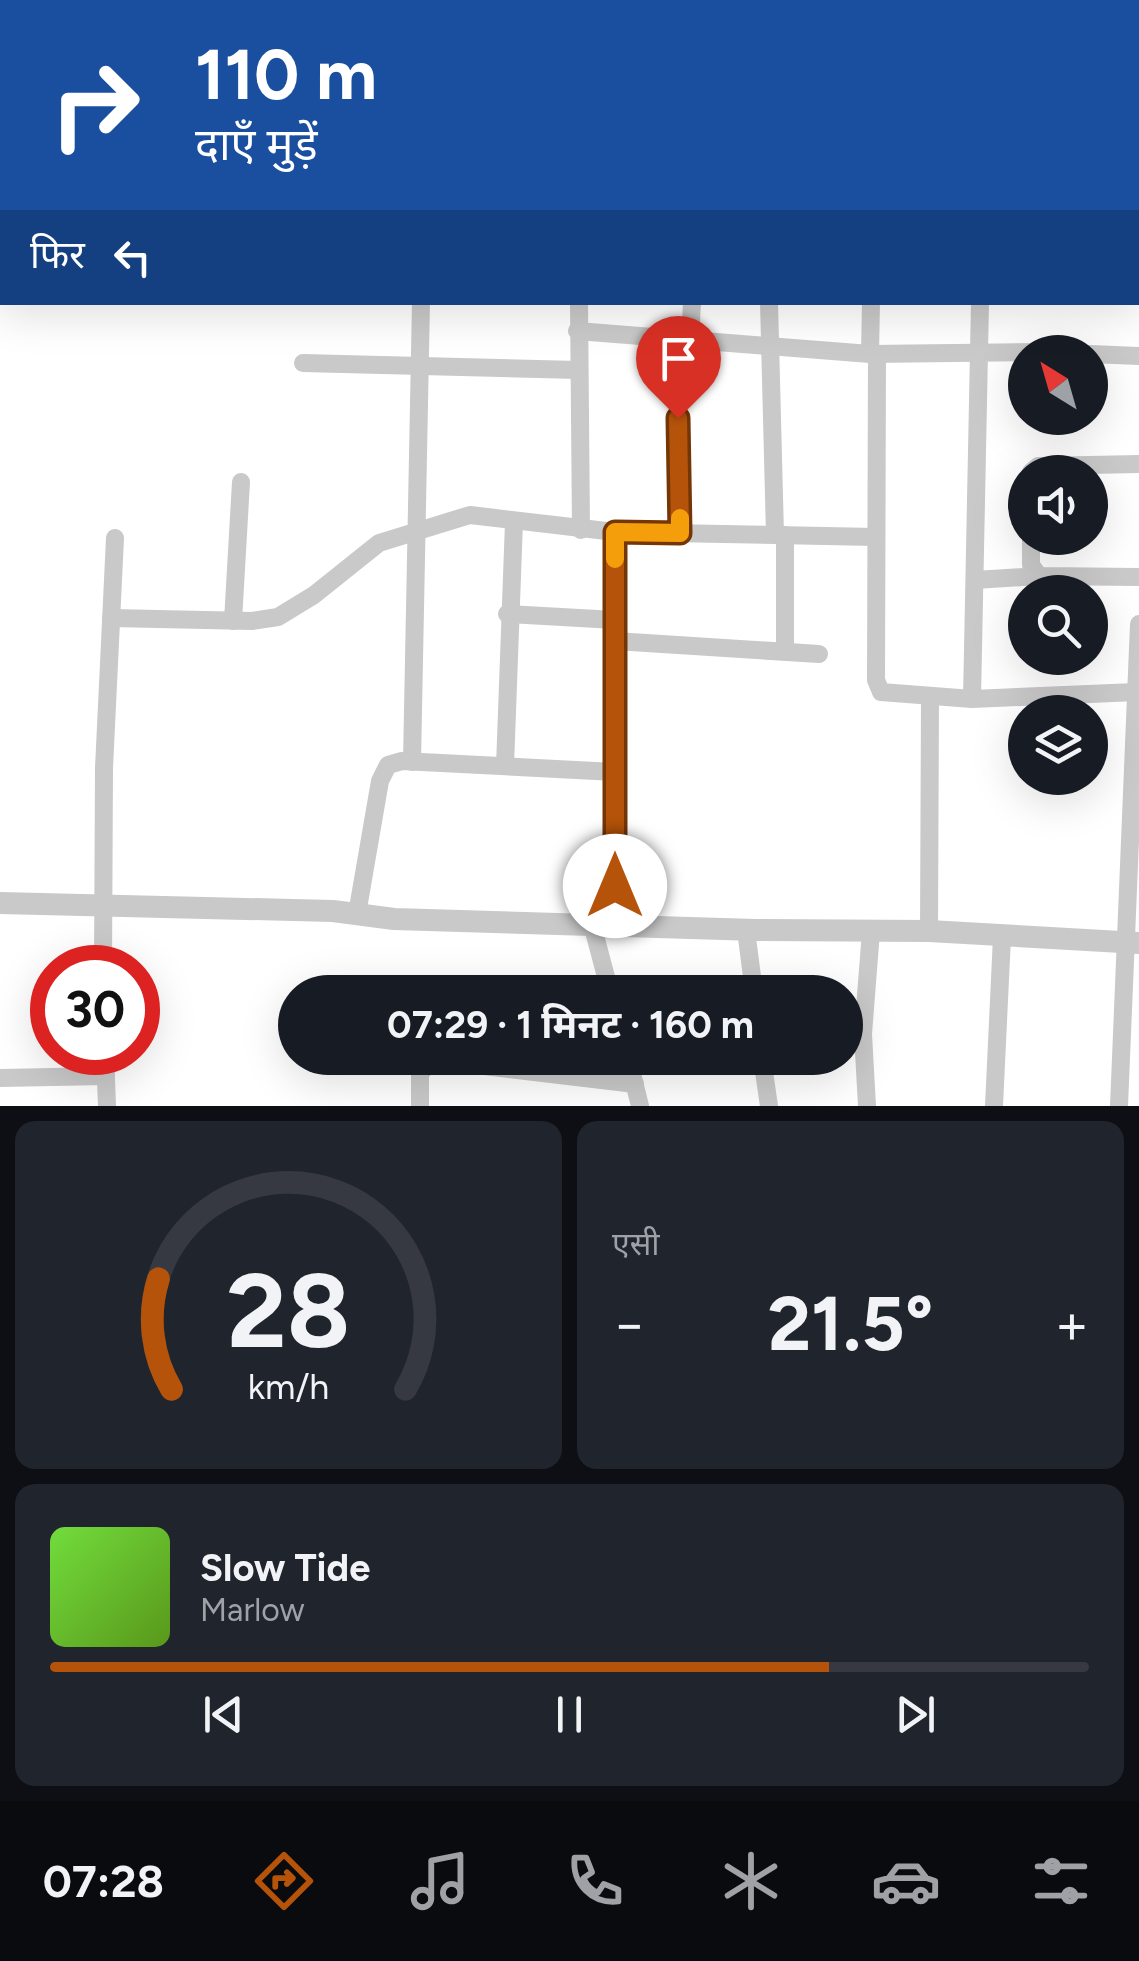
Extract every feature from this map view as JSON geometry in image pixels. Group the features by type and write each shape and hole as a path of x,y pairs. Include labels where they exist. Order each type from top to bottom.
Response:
{"street":[{"path":"412,762 421,305"},
{"path":"578,305 581,530"},
{"path":"680,533 683,341 691,305"},
{"path":"768,305 785,652"},
{"path":"871,305 878,687 886,695 972,699 1136,692"},
{"path":"972,699 980,305"},
{"path":"577,331 769,349 874,354 1008,351"},
{"path":"1108,355 1139,356"},
{"path":"303,363 578,370"},
{"path":"1108,465 1139,464"},
{"path":"234,621 241,482"},
{"path":"111,618 234,621 278,617 314,596 367,550 417,529 470,516 615,532 875,537"},
{"path":"504,766 507,614 514,522"},
{"path":"608,975 604,924 615,772 615,532"},
{"path":"103,945 115,538"},
{"path":"1108,576 1139,576"},
{"path":"975,580 1008,578"},
{"path":"507,614 615,620"},
{"path":"1118,1106 1132,943 1139,624"},
{"path":"615,641 819,654"},
{"path":"929,930 930,698"},
{"path":"358,914 383,772 395,762 615,772"},
{"path":"0,903 746,930 929,930 1132,943"},
{"path":"746,930 752,975"},
{"path":"866,1106 863,1034 871,931"},
{"path":"994,1106 1002,937"},
{"path":"420,1106 421,1068 434,1060 634,1084"},
{"path":"632,1075 640,1106"},
{"path":"764,1075 769,1106"},
{"path":"0,1078 106,1076 107,1106"}],"slow traffic":[{"path":"615,559 615,532 680,533 680,518"}],"route":[{"path":"615,886 615,532 680,533 678,418"}]}
